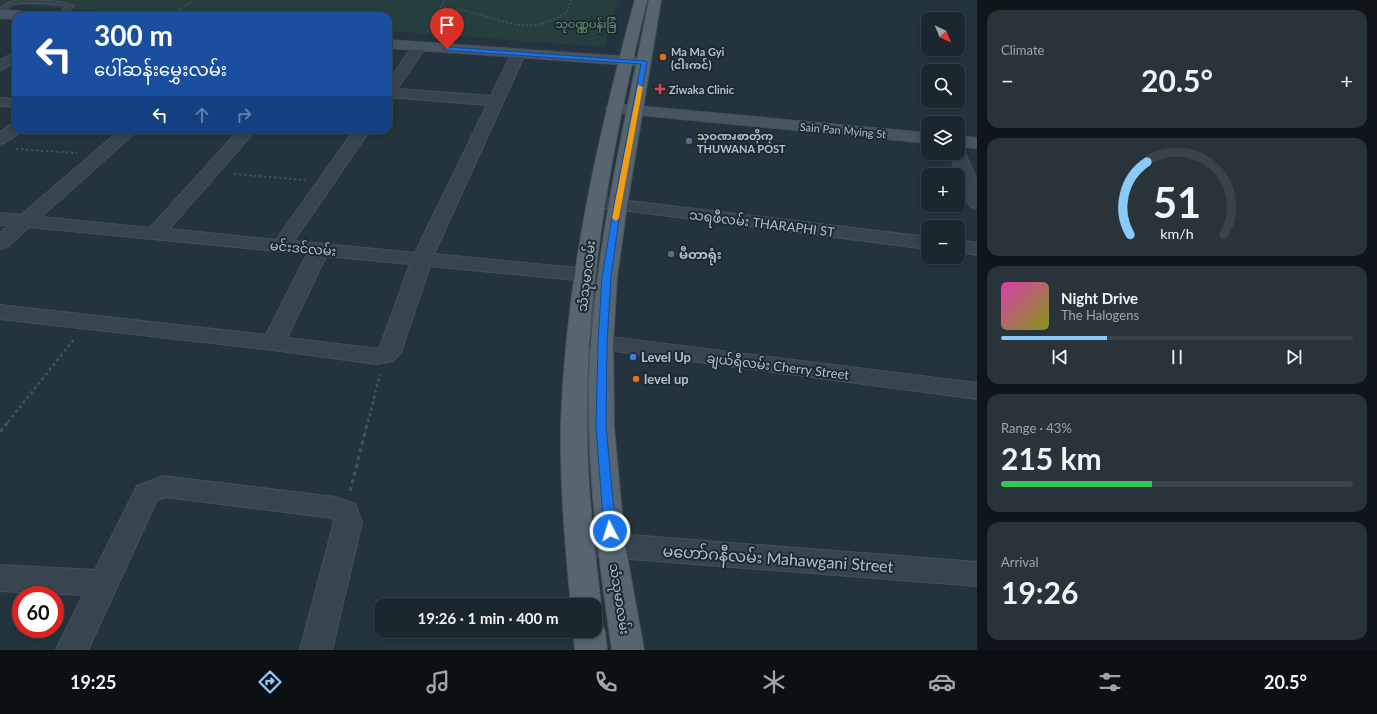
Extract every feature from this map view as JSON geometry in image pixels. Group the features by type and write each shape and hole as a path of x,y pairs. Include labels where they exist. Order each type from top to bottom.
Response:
{"main road":[{"name":"သံသုမာလမ်း","path":"628,650 611,545 601,427 602,343 607,277 618,205 625,110 634,62 641,0"},
{"name":"သံသုမာလမ်း","path":"634,62 655,0"},
{"path":"0,14 12,15"},
{"path":"392,44 634,62"},
{"name":"သံသုမာလမ်း","path":"585,598 579,543 574,425 578,340 584,274 596,202 625,110"},
{"name":"Sain Pan Mying St","path":"625,110 921,137"},
{"path":"965,142 977,143"},
{"path":"590,638 591,650"}],"street":[{"path":"392,87 419,47"},
{"path":"0,312 273,343 376,357 385,356 390,352 422,259 518,54"},
{"path":"0,66 12,58"},
{"path":"392,93 496,100"},
{"path":"0,102 12,103"},
{"path":"0,139 12,131"},
{"path":"0,243 125,134"},
{"path":"155,234 244,134"},
{"path":"281,246 359,134"},
{"path":"960,160 977,203"},
{"name":"သရဖီလမ်း THARAPHI ST","path":"596,202 921,242"},
{"name":"မင်းဒင်လမ်း","path":"0,219 607,277"},
{"path":"965,247 977,249"},
{"path":"273,343 320,249"},
{"name":"ချယ်ရီလမ်း Cherry Street","path":"578,340 977,391"},
{"path":"72,650 103,583 148,493 163,486 335,508 345,512 348,522 316,650"},
{"name":"မဟော်ဂနီလမ်း Mahawgani Street","path":"579,543 977,574"},
{"path":"0,578 103,583"}],"lane":[{"path":"0,10 17,2 32,1 71,6 64,12"}],"path":[{"path":"176,12 194,0"},
{"path":"419,47 445,0"},
{"path":"440,7 463,10 485,18 514,24 537,24 547,23 568,12 572,0"},
{"path":"16,149 101,155"},
{"path":"234,174 326,182"},
{"path":"0,432 88,322"},
{"path":"345,512 385,356"}],"green space":[{"name":"သုဝဏ္ဏပန်းခြံ","path":"0,0 618,0 604,47 392,31 392,12 116,12 0,4"}],"slow traffic":[{"path":"616,218 640,87"}],"place":[{"name":"Ma Ma Gyi (ငါးကင်)","path":"663,57"},
{"name":"Ziwaka Clinic","path":"660,89"},
{"name":"သုဝဏၧစာတိုက္ THUWANA POST","path":"689,141"},
{"name":"မီတာရုံး","path":"671,254"},
{"name":"Level Up","path":"633,357"},
{"name":"level up","path":"636,379"}],"route":[{"path":"447,49 644,62 618,205 607,277 602,343 601,427 610,531"}]}
